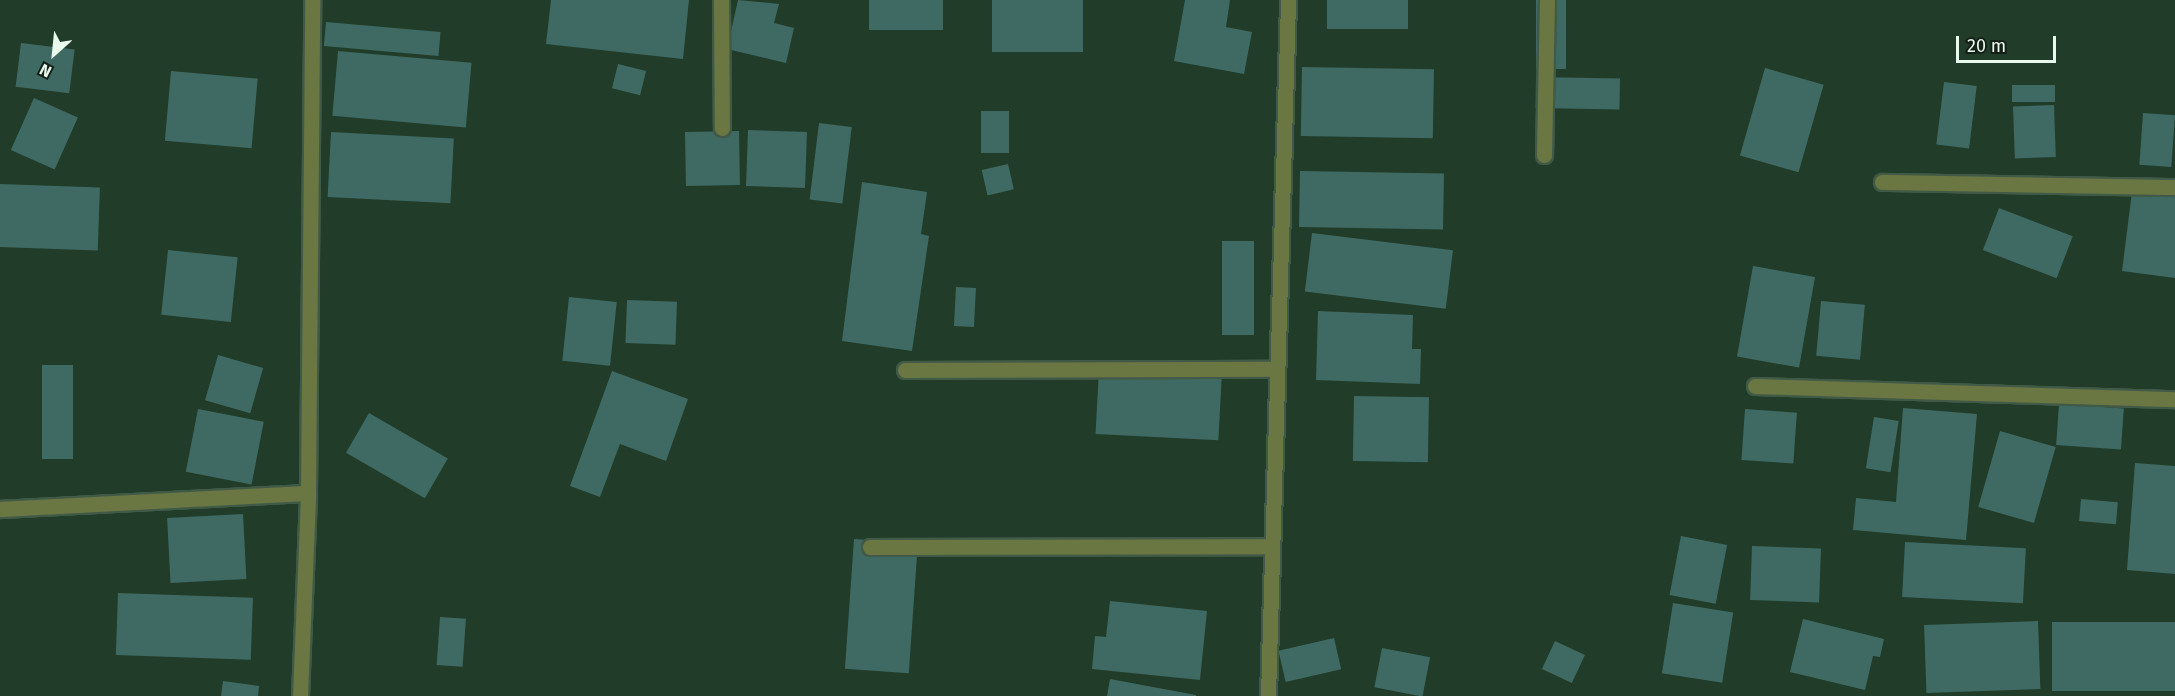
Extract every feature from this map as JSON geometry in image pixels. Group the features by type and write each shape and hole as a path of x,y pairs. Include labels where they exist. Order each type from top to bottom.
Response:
{"street":[{"path":"300,696 308,493 312,0"},
{"path":"721,0 722,128"},
{"path":"1268,696 1275,369 1288,0"},
{"path":"1544,155 1547,0"},
{"path":"1882,182 2175,187"},
{"path":"906,370 1275,369"},
{"path":"1755,386 2175,399"},
{"path":"0,509 308,493"},
{"path":"870,547 1270,546"}],"building":[{"path":"551,0 689,0 683,59 546,44"},
{"path":"738,0 779,4 774,23 794,28 786,63 727,49"},
{"path":"869,0 943,0 943,30 869,30"},
{"path":"992,0 1083,0 1083,52 992,52"},
{"path":"1185,0 1230,0 1226,27 1252,32 1244,74 1174,61"},
{"path":"1327,0 1408,0 1408,29 1327,29"},
{"path":"1536,0 1566,0 1566,69 1536,69"},
{"path":"326,22 441,32 438,56 324,46"},
{"path":"21,43 75,50 69,93 16,87"},
{"path":"338,51 471,63 466,127 332,116"},
{"path":"618,64 646,71 640,95 612,88"},
{"path":"1302,67 1434,69 1433,138 1301,136"},
{"path":"1765,68 1824,85 1799,172 1740,155"},
{"path":"171,71 258,79 252,148 165,141"},
{"path":"1536,77 1620,78 1619,109 1535,108"},
{"path":"1944,82 1977,86 1969,149 1936,145"},
{"path":"2012,85 2055,85 2055,102 2012,102"},
{"path":"34,98 78,118 55,170 11,150"},
{"path":"2054,105 2056,157 2015,158 2013,106"},
{"path":"981,111 1009,111 1009,153 981,153"},
{"path":"2143,113 2175,115 2171,167 2139,165"},
{"path":"819,123 852,127 842,203 810,199"},
{"path":"748,130 807,132 805,188 746,186"},
{"path":"739,131 740,185 686,186 685,132"},
{"path":"331,132 454,138 450,203 328,197"},
{"path":"1008,164 1014,189 988,195 982,170"},
{"path":"1300,171 1444,174 1443,230 1299,227"},
{"path":"862,182 927,192 921,234 929,236 912,351 842,341"},
{"path":"0,184 100,187 98,250 0,247"},
{"path":"2132,192 2175,197 2175,278 2122,271"},
{"path":"1999,208 2073,236 2057,278 1983,250"},
{"path":"1312,233 1453,250 1446,309 1305,292"},
{"path":"1222,241 1254,241 1254,335 1222,335"},
{"path":"168,250 238,257 231,322 161,315"},
{"path":"1753,266 1815,277 1799,368 1737,357"},
{"path":"956,287 976,288 974,327 954,326"},
{"path":"569,297 617,302 610,366 562,361"},
{"path":"627,300 677,302 675,345 625,343"},
{"path":"1821,301 1865,305 1860,360 1816,356"},
{"path":"1318,311 1413,315 1412,349 1421,349 1420,384 1316,380"},
{"path":"218,355 263,368 250,413 205,400"},
{"path":"42,365 73,365 73,459 42,459"},
{"path":"1099,368 1222,374 1218,440 1096,434"},
{"path":"612,371 688,399 666,461 620,444 600,497 570,486"},
{"path":"1354,396 1429,397 1428,462 1353,461"},
{"path":"2059,404 2124,409 2121,449 2056,445"},
{"path":"1903,408 1977,414 1966,540 1853,530 1856,498 1896,502"},
{"path":"198,409 264,422 252,485 186,472"},
{"path":"1745,409 1797,413 1793,464 1741,460"},
{"path":"369,413 448,458 425,498 346,453"},
{"path":"1874,417 1899,421 1891,472 1866,468"},
{"path":"2000,431 2056,447 2034,523 1978,507"},
{"path":"2135,463 2175,466 2175,574 2127,570"},
{"path":"2081,499 2118,502 2116,524 2079,521"},
{"path":"243,514 246,579 171,583 167,518"},
{"path":"1681,536 1727,545 1716,604 1670,595"},
{"path":"854,539 918,543 909,673 845,669"},
{"path":"1905,542 2026,548 2023,603 1902,597"},
{"path":"1752,546 1821,548 1819,602 1750,600"},
{"path":"118,593 253,598 251,660 116,655"},
{"path":"1110,601 1207,611 1200,680 1092,669 1095,636 1106,637"},
{"path":"1673,603 1733,613 1722,683 1662,673"},
{"path":"440,617 466,619 463,667 437,665"},
{"path":"1803,619 1884,639 1880,657 1873,656 1865,690 1790,672"},
{"path":"2038,621 2040,689 1926,693 1924,625"},
{"path":"2052,622 2175,622 2175,691 2052,691"},
{"path":"1334,638 1341,669 1286,682 1278,651"},
{"path":"1555,641 1585,655 1572,683 1542,669"},
{"path":"1382,648 1430,657 1423,696 1374,687"},
{"path":"1110,679 1196,695 1196,696 1107,696"},
{"path":"223,681 259,686 258,696 221,696"}]}
